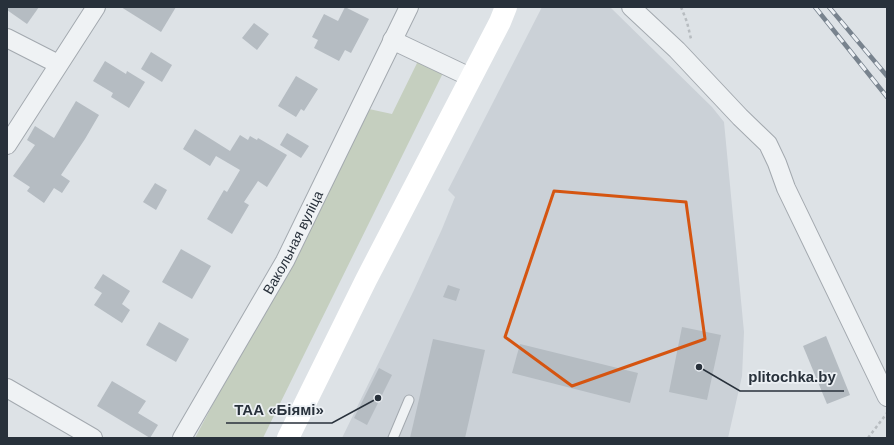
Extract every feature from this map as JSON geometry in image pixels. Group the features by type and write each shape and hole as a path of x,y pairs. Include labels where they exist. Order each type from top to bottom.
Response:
{"main road":[{"path":"288,438 366,280 470,77 500,22 506,7"}],"street":[{"path":"7,145 96,7"},
{"name":"Вакольная вуліца","path":"182,438 285,261 409,7"},
{"path":"631,7 677,50 740,117 768,144 786,188 887,397"},
{"path":"7,38 58,64"},
{"path":"392,40 470,77"},
{"path":"7,388 92,438"}],"lane":[{"path":"393,438 409,400"}],"path":[{"path":"868,438 887,413"}],"highlighted area":[{"path":"554,191 686,202 705,339 572,386 505,337"}],"shaded area":[{"path":"542,7 610,7 712,107 724,122 744,332 742,376 728,438 342,438 442,229 455,197 448,190"}],"green space":[{"path":"419,59 443,73 263,438 195,438 369,109 392,114"}],"building":[{"path":"7,7 39,7 27,24 7,10"},
{"path":"121,7 176,7 161,32"},
{"path":"345,7 369,19 351,53 345,50 339,61 314,48 318,40 312,37 324,14 338,21"},
{"path":"254,23 269,34 257,50 242,38"},
{"path":"151,52 172,65 162,82 141,69"},
{"path":"105,61 126,74 127,71 145,82 129,108 111,97 113,93 93,81"},
{"path":"296,76 318,89 304,111 301,109 296,117 278,106"},
{"path":"76,101 99,115 61,175 70,181 62,193 54,188 44,203 27,191 30,187 13,176 35,145 27,140 35,126 54,138"},
{"path":"195,129 230,151 240,135 248,140 250,136 257,140 258,138 287,155 267,187 258,181 244,202 249,205 232,234 207,219 224,190 227,192 240,170 216,156 210,166 183,149"},
{"path":"287,133 309,146 301,158 280,145"},
{"path":"155,183 167,190 156,210 143,202"},
{"path":"181,249 211,266 192,299 162,282"},
{"path":"103,274 130,291 122,304 130,310 122,323 94,305 102,293 94,288"},
{"path":"448,285 460,289 456,301 443,297"},
{"path":"159,322 189,339 176,362 146,345"},
{"path":"682,327 721,335 707,400 669,392"},
{"path":"826,336 850,395 827,404 803,346"},
{"path":"433,339 485,350 465,438 410,438"},
{"path":"520,344 638,373 630,403 512,373"},
{"path":"379,368 392,375 367,425 354,418"},
{"path":"112,381 146,401 138,413 158,425 150,438 97,406"}],"railway":[{"path":"815,7 887,97"},
{"path":"829,7 887,76"}],"place":[{"name":"plitochka.by","path":"699,367"},
{"name":"ТАА «Біямі»","path":"378,398"}]}
